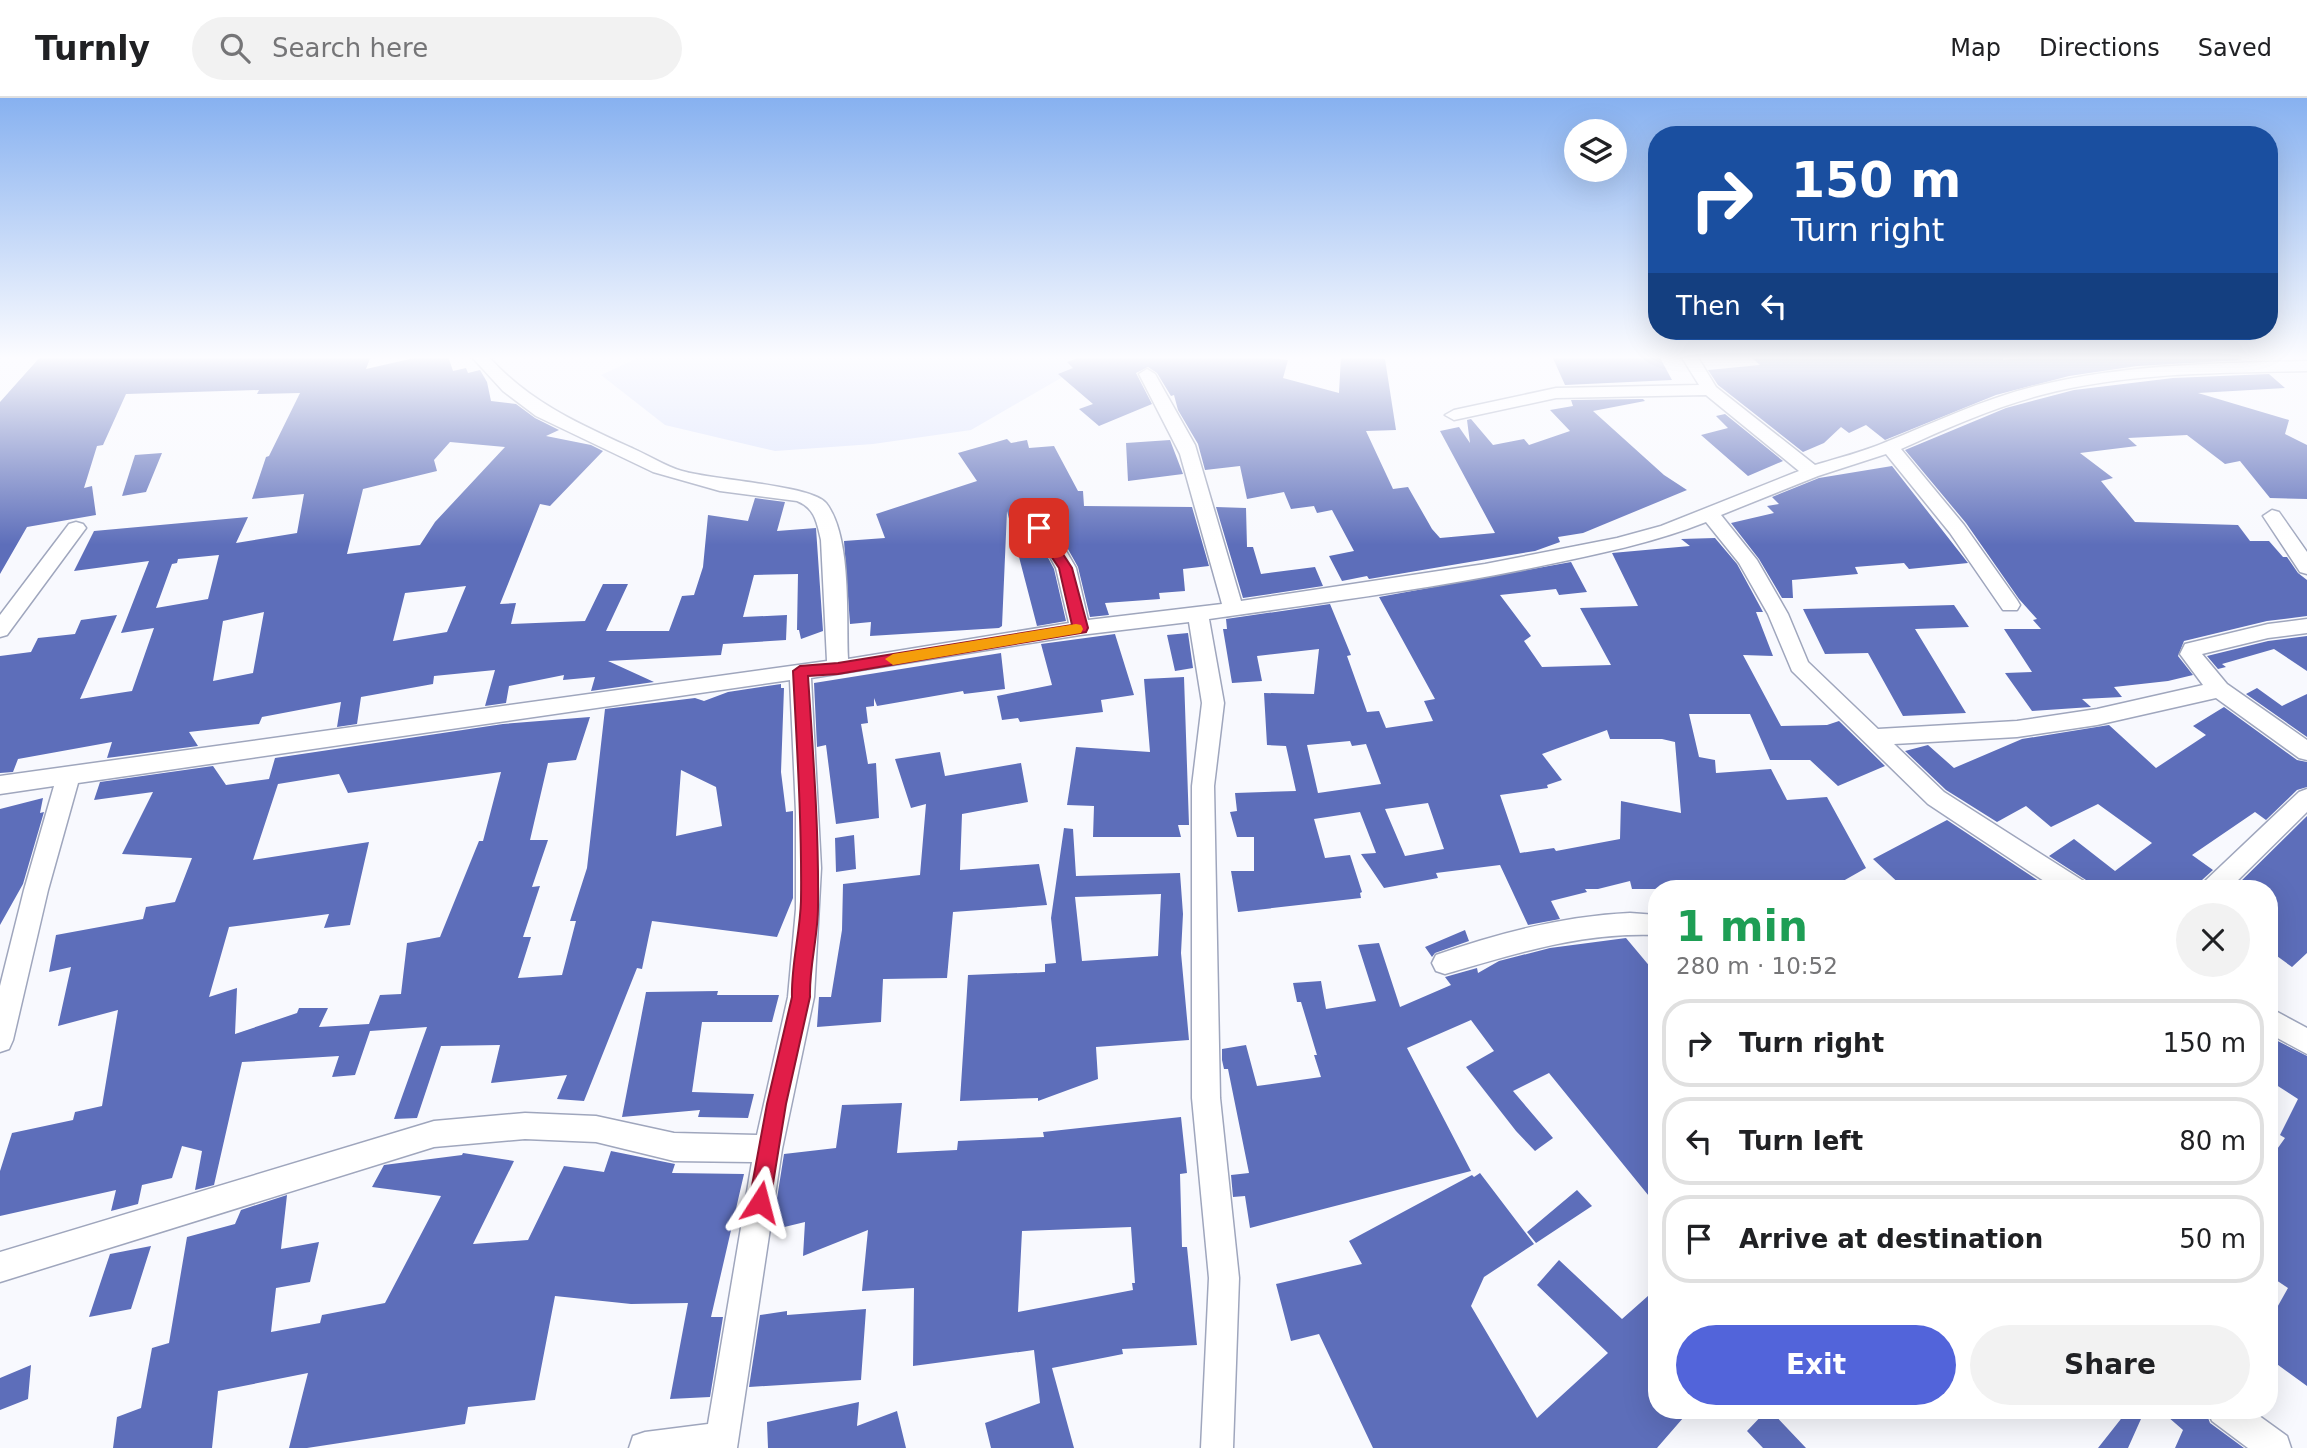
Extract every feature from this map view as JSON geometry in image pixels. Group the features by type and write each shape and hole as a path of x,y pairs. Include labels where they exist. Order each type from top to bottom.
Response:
{"street":[{"path":"554,419 577,433 670,473 713,485 813,499 823,512 830,541 838,668"},
{"path":"1746,419 1812,472"},
{"path":"0,785 800,671 838,668 1080,628 1198,614 1485,571 1618,544 1668,530 1812,472 1890,447 1952,419"},
{"path":"1890,447 1950,520 2010,605"},
{"path":"1189,454 1233,608"},
{"path":"1024,509 1055,548 1066,568 1080,628"},
{"path":"1710,514 1747,560 1777,614 1799,666 1876,737 1936,798 2062,880"},
{"path":"2272,516 2307,567"},
{"path":"0,629 76,528"},
{"path":"1198,614 1213,703 1203,786 1206,1098 1224,1278 1217,1448"},
{"path":"2307,626 2268,631 2192,649 2190,654 2220,689 2307,752"},
{"path":"645,1448 722,1443 768,1149 801,997 800,980 809,916 810,851 800,671"},
{"path":"1876,737 2017,729 2097,717 2220,689"},
{"path":"0,1040 36,890 69,774"},
{"path":"2222,880 2307,798"},
{"path":"1445,963 1586,925 1648,924"},
{"path":"2278,1025 2307,1042"},
{"path":"0,1268 434,1134 525,1126 596,1129 674,1147 768,1149"},
{"path":"2235,1419 2274,1448"}],"shaded area":[{"path":"657,419 990,419 971,430 873,444 775,451 665,425"}],"building":[{"path":"0,419 115,419 103,445 97,446 84,488 92,486 96,515 27,527 0,574"},
{"path":"287,419 537,419 559,430 546,436 591,445 603,451 550,506 540,504 500,604 516,603 511,624 585,621 603,584 628,584 606,631 669,631 682,596 694,595 703,567 708,515 748,521 755,498 785,502 777,531 816,528 823,631 801,639 797,630 798,574 754,575 743,617 787,615 786,640 723,644 721,655 608,661 654,682 591,691 595,677 563,680 564,675 509,686 506,703 485,706 495,670 434,676 433,684 361,697 357,724 337,727 341,702 262,717 259,724 189,732 198,746 107,758 112,742 18,759 13,772 0,773 0,656 31,652 38,638 75,634 81,620 117,615 80,699 132,691 154,628 121,633 149,561 74,571 94,531 248,517 236,543 297,533 304,494 252,499 266,457 269,456","holes":["450,442 505,447 435,522 420,545 347,554 363,489 437,471 434,460","219,555 208,599 156,608 172,564 177,563 178,559","466,586 447,632 393,641 405,593","264,612 253,673 213,681 223,621"]},
{"path":"1091,419 1116,419 1099,426"},
{"path":"1183,419 1394,419 1396,430 1366,431 1393,489 1408,487 1440,538 1495,533 1440,431 1459,427 1470,443 1467,420 1471,419 1493,445 1524,439 1529,445 1570,431 1559,419 1602,419 1664,475 1687,490 1583,533 1558,537 1560,542 1535,551 1369,579 1367,576 1342,581 1329,556 1354,551 1332,510 1317,513 1314,506 1291,509 1284,492 1247,499 1240,466 1205,470 1198,444"},
{"path":"1719,419 1731,419 1783,461 1748,476 1701,435 1728,428"},
{"path":"1761,419 1937,419 1885,440 1866,425 1849,433 1841,427 1824,443 1803,452"},
{"path":"1980,419 2289,420 2285,434 2307,445 2307,499 2270,498 2240,461 2225,464 2187,435 2128,438 2137,446 2080,453 2113,478 2101,481 2135,522 2238,525 2250,541 2269,541 2307,580 2307,616 2267,621 2184,641 2178,656 2193,675 2168,681 2114,687 2122,697 2082,699 2091,707 2032,711 2005,673 2032,672 2004,629 2041,629 2033,620 2037,619 2019,599 1966,523 1905,450"},
{"path":"1007,439 1011,443 1027,440 1029,448 1054,446 1078,491 1083,491 1084,506 1192,507 1209,566 1183,569 1185,591 1159,593 1160,599 1105,603 1109,615 1090,617 1078,567 1064,542 1033,503 1023,501 1014,507 1013,511 1045,552 1054,569 1066,621 1037,626 1007,511 1002,626 870,636 871,622 850,624 844,541 885,538 876,514 977,481 958,453"},
{"path":"1170,440 1183,474 1128,481 1126,443"},
{"path":"162,453 146,492 122,496 135,455"},
{"path":"1892,466 1968,563 1909,569 1904,563 1855,567 1858,574 1792,580 1793,598 1782,598 1759,559 1731,523 1774,513 1767,506 1779,504 1772,497 1819,478"},
{"path":"1216,507 1246,508 1247,547 1253,547 1261,574 1315,567 1323,586 1243,598"},
{"path":"1715,538 1737,564 1763,612 1756,612 1773,656 1743,655 1781,726 1827,725 1839,721 1885,766 1838,786 1810,760 1770,760 1750,714 1689,714 1699,757 1715,760 1716,773 1771,769 1787,800 1827,797 1866,868 1845,880 1648,880 1648,889 1632,889 1630,881 1598,889 1585,889 1587,892 1551,901 1560,919 1528,925 1500,865 1436,873 1438,878 1384,888 1361,854 1376,853 1360,812 1314,819 1325,858 1350,855 1362,892 1361,898 1238,912 1231,871 1254,871 1254,837 1237,837 1230,812 1237,811 1235,793 1296,791 1286,746 1267,745 1264,693 1314,694 1319,649 1257,656 1262,681 1232,683 1223,629 1227,629 1226,619 1330,604 1351,655 1347,656 1367,712 1379,711 1386,728 1433,721 1424,701 1435,699 1379,597 1571,562 1587,592 1559,595 1556,589 1500,595 1531,636 1524,641 1542,667 1611,665 1580,608 1638,606 1612,553 1690,546 1681,539","holes":["1607,730 1610,739 1662,739 1675,742 1681,813 1621,801 1620,839 1556,851 1554,848 1520,853 1500,795 1548,788 1547,785 1562,780 1542,754","1350,741 1352,746 1366,744 1381,784 1318,793 1307,745","1428,803 1444,849 1405,856 1385,809"]},
{"path":"1954,605 1969,627 1915,629 1966,713 1903,716 1868,653 1825,654 1803,609"},
{"path":"1188,633 1193,668 1175,671 1167,635"},
{"path":"1115,634 1134,695 1101,700 1103,712 1020,722 1018,718 1002,720 997,696 1052,685 1041,644"},
{"path":"2307,636 2307,671 2274,649 2222,664 2226,667 2218,669 2207,656 2268,641"},
{"path":"1001,653 1005,689 964,694 963,691 877,706 874,698 874,706 866,707 868,723 861,724 868,764 876,763 879,818 836,824 826,745 817,747 814,683"},
{"path":"1184,677 1189,825 1178,825 1181,837 1093,837 1094,806 1067,805 1076,747 1150,752 1144,679"},
{"path":"781,684 781,688 784,688 781,772 786,812 793,811 793,898 777,937 652,921 642,969 637,968 584,1101 557,1099 567,1075 491,1083 500,1045 441,1046 417,1118 394,1119 427,1027 370,1031 355,1075 332,1077 339,1056 242,1062 214,1185 195,1190 202,1151 182,1146 172,1178 142,1185 138,1204 111,1211 116,1190 0,1216 0,1171 12,1133 73,1120 75,1112 102,1106 118,1010 58,1026 71,967 49,972 56,935 143,919 146,907 175,902 192,858 122,854 153,792 94,800 100,782 213,766 226,785 269,779 275,758 503,724 590,717 576,760 548,763 530,840 548,840 532,887 540,886 523,937 531,937 518,978 562,975 576,921 570,921 587,868 605,709 695,698 704,701 728,692","holes":["681,770 716,787 722,826 676,836","501,772 483,841 479,841 440,937 407,943 401,994 380,995 369,1024 319,1027 328,1008 299,1008 297,1013 235,1034 237,988 209,997 229,927 329,914 324,928 350,925 369,842 253,860 278,784 339,774 348,793"]},
{"path":"2257,688 2282,706 2307,694 2307,737 2246,694"},
{"path":"2224,707 2297,760 2307,762 2307,787 2297,790 2266,820 2255,812 2192,855 2213,870 2202,880 2086,880 2049,856 2074,839 2115,871 2152,843 2098,804 2051,827 2026,806 1997,822 1946,790 1905,751 1928,745 1954,768 2022,739 2109,725 2156,768 2206,735 2193,726"},
{"path":"940,752 945,776 1021,763 1028,802 962,814 960,870 1039,864 1047,905 953,912 947,978 883,979 881,1022 817,1027 819,997 831,997 842,930 843,884 920,875 926,804 911,808 895,759"},
{"path":"43,798 40,813 44,812 23,884 0,925 0,809"},
{"path":"2307,816 2307,953 2292,967 2278,957 2278,880 2242,880"},
{"path":"1947,820 2037,880 1895,880 1873,859"},
{"path":"1064,828 1073,829 1076,876 1180,873 1183,914 1181,953 1189,1040 1096,1047 1098,1079 1038,1101 1038,1098 960,1101 968,975 1045,972 1045,964 1056,963 1051,918","holes":["1161,894 1158,956 1082,961 1075,897"]},
{"path":"854,835 856,869 836,872 835,838"},
{"path":"1465,930 1469,941 1435,953 1432,957 1425,947"},
{"path":"1626,938 1648,964 1648,1195 1549,1073 1513,1091 1553,1138 1535,1151 1466,1067 1494,1051 1471,1020 1407,1048 1471,1171 1250,1228 1245,1196 1233,1197 1231,1175 1249,1173 1228,1069 1224,1069 1222,1060 1222,1049 1246,1045 1257,1086 1321,1077 1314,1055 1317,1055 1301,1002 1297,1002 1293,983 1321,981 1326,1009 1376,1001 1358,945 1379,943 1400,1007 1451,985 1445,977 1477,968 1478,973 1499,961 1550,948"},
{"path":"718,991 717,995 779,995 772,1022 702,1022 692,1092 754,1094 748,1118 698,1117 700,1110 622,1117 646,992"},
{"path":"2278,1041 2307,1056 2307,1386 2278,1365 2278,1306 2288,1288 2278,1281 2278,1148 2285,1138 2280,1135 2298,1099 2278,1086"},
{"path":"902,1103 897,1153 957,1150 958,1141 1044,1137 1043,1132 1181,1117 1187,1173 1180,1174 1182,1247 1187,1247 1197,1345 1122,1349 1123,1354 1052,1368 1074,1448 991,1448 985,1423 1040,1403 1034,1350 913,1366 914,1288 862,1291 868,1230 803,1256 805,1222 772,1230 784,1154 836,1148 842,1105","holes":["1131,1227 1135,1283 1132,1283 1133,1290 1018,1312 1022,1231"]},
{"path":"611,1151 675,1164 672,1173 744,1174 711,1317 723,1317 710,1397 670,1399 688,1303 631,1304 555,1296 535,1400 468,1407 465,1424 307,1448 289,1448 308,1373 218,1391 212,1448 113,1448 117,1417 141,1408 152,1348 169,1343 187,1237 235,1224 241,1210 287,1195 281,1249 319,1242 310,1282 276,1288 271,1332 320,1323 322,1315 385,1303 441,1196 372,1187 384,1165 463,1153 514,1161 473,1244 528,1240 564,1166 604,1172"},
{"path":"1480,1173 1534,1244 1484,1277 1471,1306 1537,1418 1608,1353 1537,1285 1559,1260 1622,1319 1648,1296 1648,1419 1682,1419 1657,1448 1373,1448 1319,1334 1291,1341 1276,1284 1362,1264 1349,1241 1472,1175 1474,1177"},
{"path":"1577,1190 1592,1206 1536,1243 1527,1232"},
{"path":"151,1246 131,1309 89,1317 110,1254"},
{"path":"866,1309 861,1380 749,1387 760,1315 787,1311 787,1315"},
{"path":"31,1365 28,1399 0,1410 0,1378"},
{"path":"859,1402 857,1426 897,1411 906,1448 768,1448 767,1422"},
{"path":"1758,1419 1779,1419 1806,1448 1763,1448 1747,1431"},
{"path":"2121,1419 2141,1419 2128,1448 2098,1448"},
{"path":"2170,1419 2208,1419 2210,1423 2244,1448 2175,1448 2183,1430"}],"slow traffic":[{"path":"893,659 1076,629"}],"route":[{"path":"760,1202 768,1149 801,997 800,980 809,916 810,851 800,671 838,668 1080,628 1066,568 1039,528"}]}
